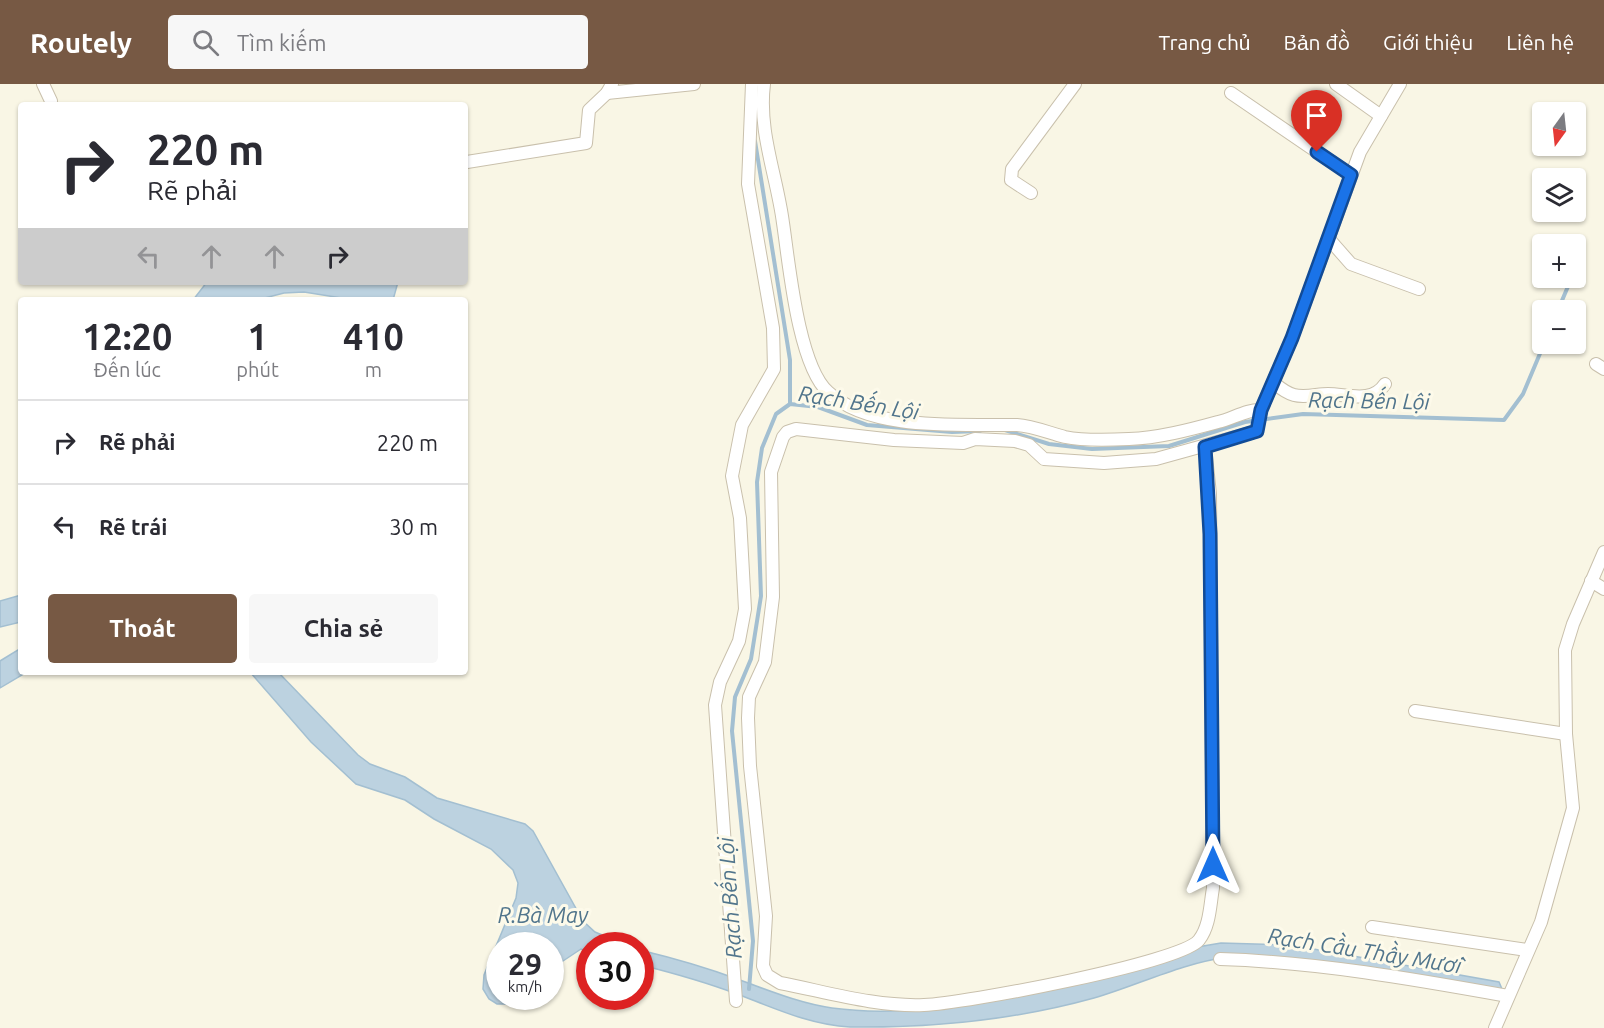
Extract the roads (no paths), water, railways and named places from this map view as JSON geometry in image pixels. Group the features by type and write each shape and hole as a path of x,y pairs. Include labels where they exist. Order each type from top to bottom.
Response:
{"street":[{"path":"43,84 51,101"},
{"path":"468,162 586,143 587,115 609,89 694,84"},
{"path":"735,999 715,705 720,682 739,641 745,609 740,518 732,476 742,425 774,369 772,328 748,184 752,84"},
{"path":"764,84 762,98 768,156 783,220 790,279 810,364 827,392 860,412 890,419 1020,425 1067,437 1130,439 1168,434 1218,422 1253,409 1261,410"},
{"path":"1031,193 1011,180 1012,169 1075,84"},
{"path":"1336,84 1381,116"},
{"path":"1205,447 1210,516 1213,888 1207,922 1198,941 1169,956 1080,977 1002,995 924,1005 875,1002 780,982 767,975 763,966 766,916 750,766 748,718 749,697 765,662 773,597 771,472 787,432 796,429 894,440 963,443 975,439 999,439 1029,445 1044,459 1104,463 1156,459 1257,431 1261,410 1274,383 1329,239 1359,152 1400,84"},
{"path":"1231,93 1351,175"},
{"path":"1329,239 1351,264 1419,289"},
{"path":"1274,383 1296,396 1329,394 1346,398 1365,397 1381,390 1385,384"},
{"path":"1495,1028 1541,922 1573,808 1566,734 1565,650 1604,552"},
{"path":"1592,581 1604,588"},
{"path":"1415,711 1566,734"},
{"path":"1372,927 1527,950"},
{"path":"1220,959 1249,960 1407,978 1508,996"}],"water":[{"path":"205,285 397,285 394,297 335,297 304,292 284,293 269,297 195,297"},
{"path":"18,596 18,623 0,627 0,601"},
{"path":"18,650 18,675 22,675 0,688 0,661"},
{"name":"R.Bà May","path":"253,675 281,675 358,755 370,764 405,777 437,798 525,824 533,831 583,921 595,932 576,932 576,952 564,960 564,932 502,932 516,898 518,883 513,870 491,849 434,819 405,800 356,784 311,742"},
{"name":"R.Bà May","path":"1221,943 1291,945 1499,982 1502,989 1501,991 1229,957 1177,969 1094,998 1034,1012 942,1024 850,1027 806,1019 713,986 654,969 654,954 701,967 807,1003 832,1008 882,1011 931,1008 980,1001 1173,952"},
{"name":"R.Bà May","path":"486,970 486,994 483,989"}],"waterway":[{"path":"755,141 790,360 790,404"},
{"name":"Rạch Bến Lội","path":"1562,300 1567,288"},
{"name":"Rạch Bến Lội","path":"1005,430 1049,444 1092,449 1169,446 1245,422 1303,414 1504,420 1523,394 1540,354"},
{"name":"Rạch Bến Lội","path":"749,989 753,941 732,731 735,697 751,659 761,596 757,482 762,448 776,414 790,404 818,407 867,425 952,432 980,431"}],"water label":[{"name":"Rạch Cầu Thầy Mười","path":"1365,950"}]}
